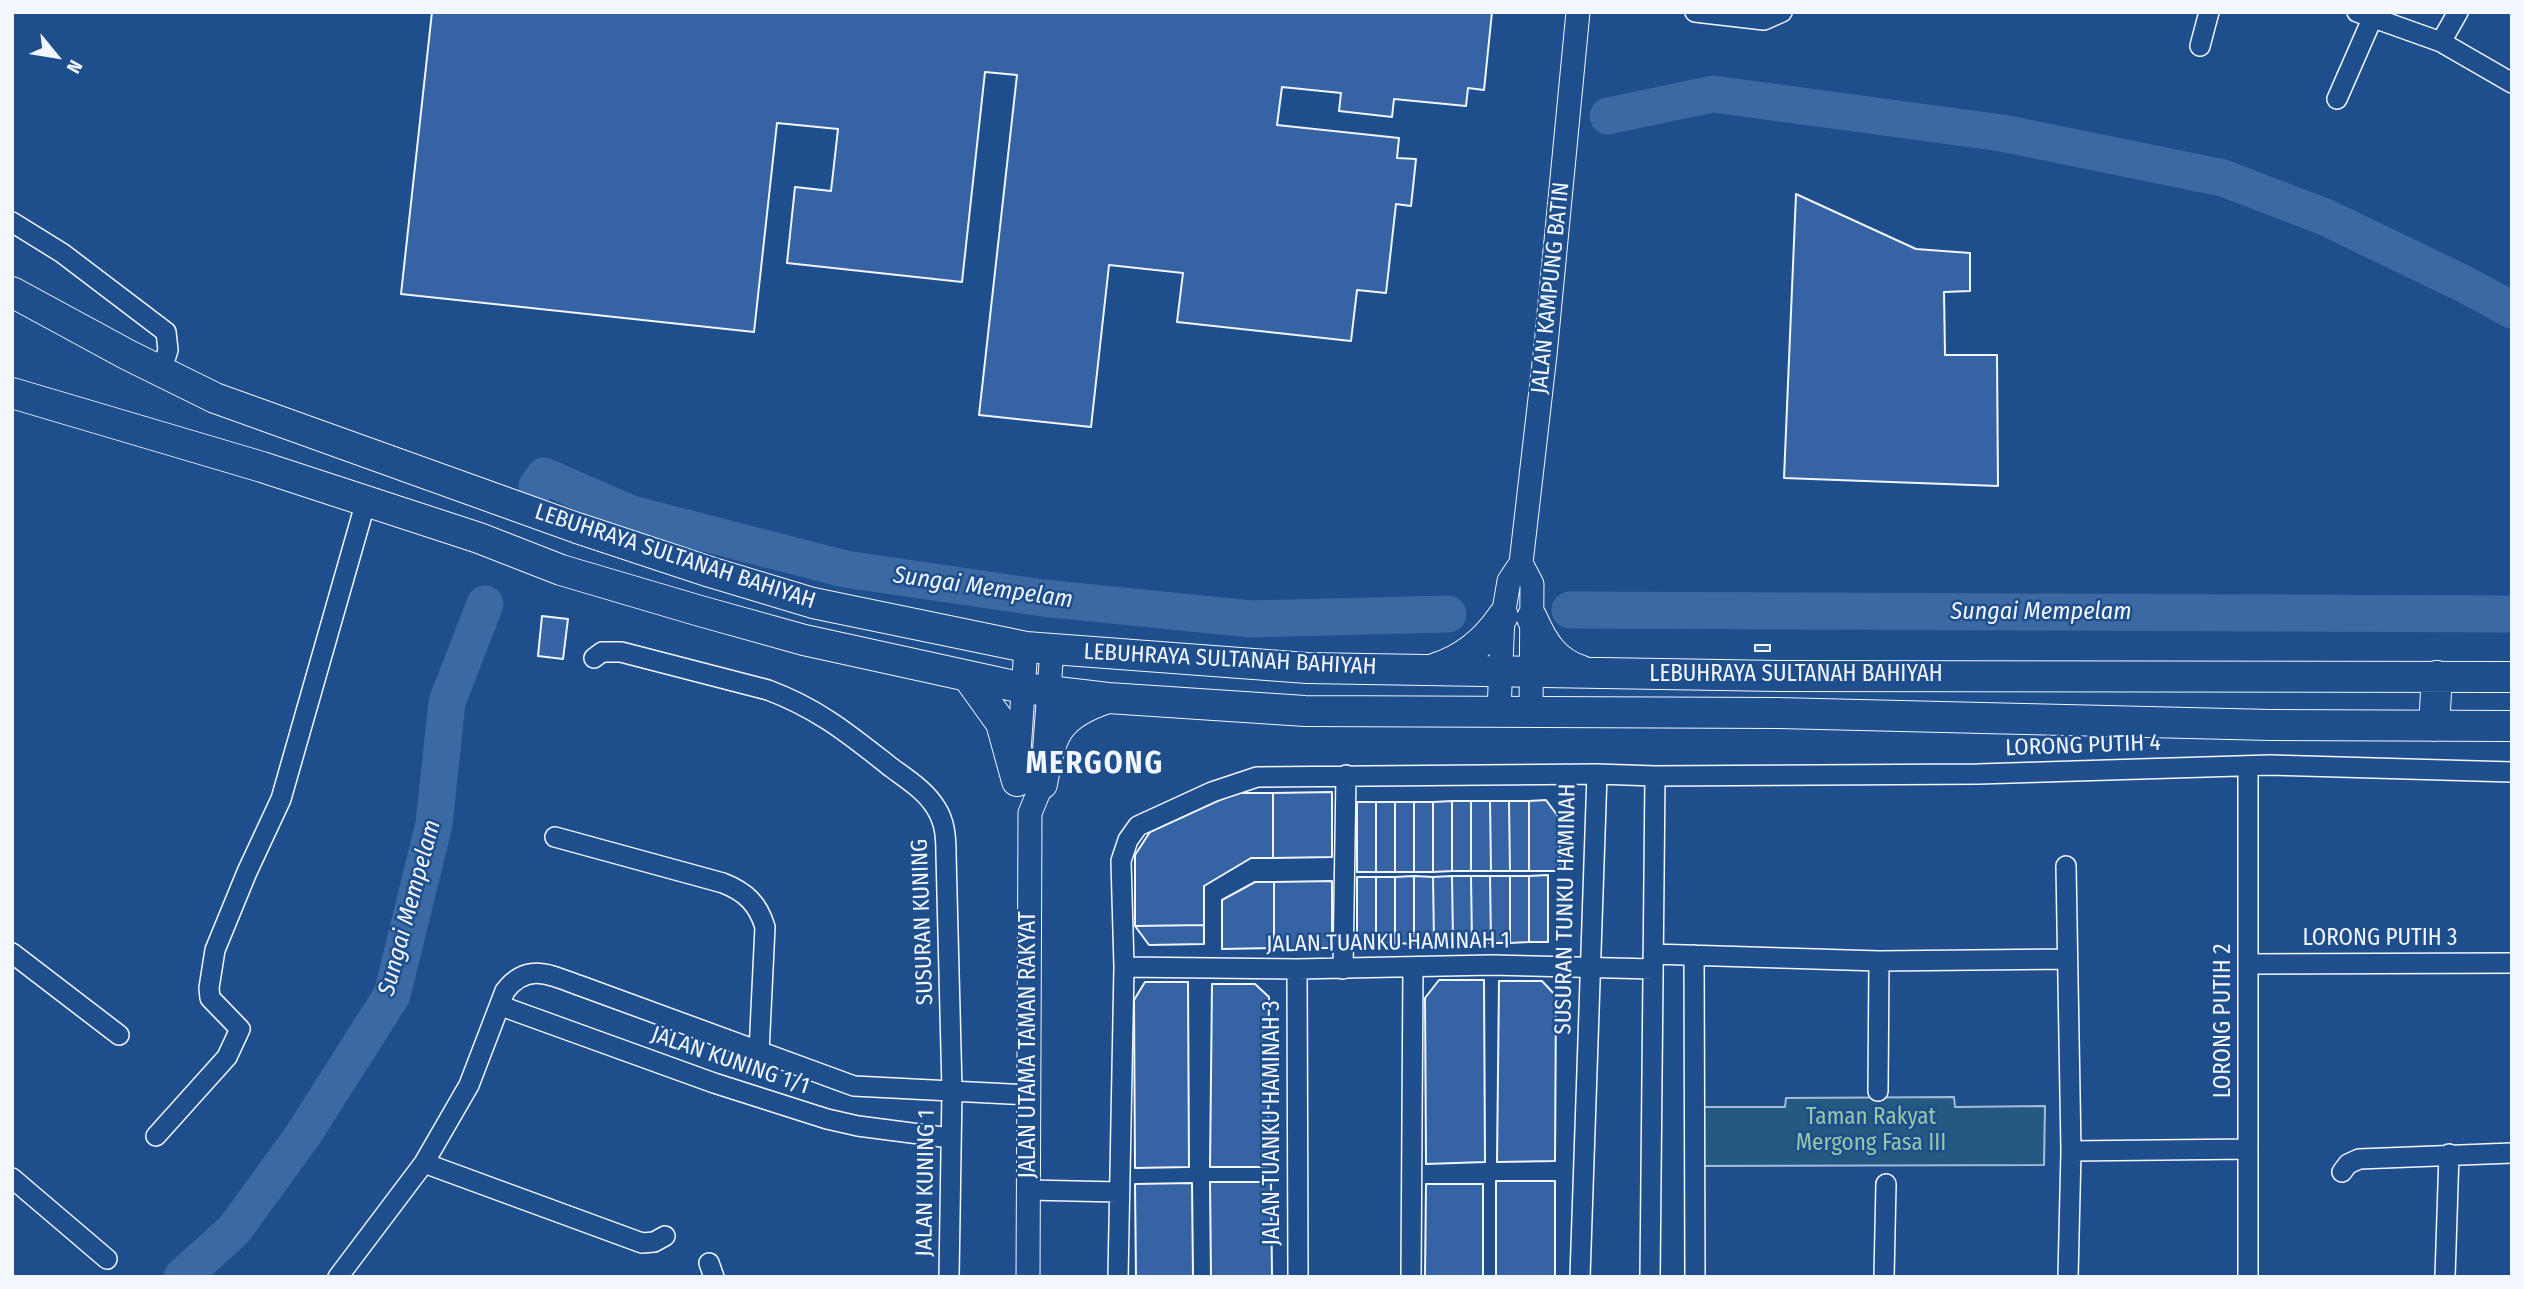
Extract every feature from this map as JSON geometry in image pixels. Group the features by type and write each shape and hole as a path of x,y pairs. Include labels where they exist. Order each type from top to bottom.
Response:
{"main road":[{"name":"LEBUHRAYA SULTANAH BAHIYAH","path":"12,292 215,398 577,528 813,603 1039,648 1307,668 1779,676 2512,677"},
{"name":"LEBUHRAYA SULTANAH BAHIYAH","path":"12,393 262,467 479,538 561,570 804,639 968,677 1035,689 1108,698 1305,711 1778,713 2271,725 2512,726"},
{"path":"1429,670 1445,665 1475,648 1518,617 1552,654 1570,667 1592,673"},
{"path":"2434,726 2437,676"},
{"path":"968,677 1001,723 1030,783"},
{"path":"1030,783 1052,738 1066,719 1086,706 1108,698"}],"street":[{"name":"JALAN KAMPUNG BATIN","path":"1499,711 1501,671 1518,617 1532,584 1521,563 1545,355 1578,12"},
{"path":"1695,12 1764,20 1782,12"},
{"path":"2200,46 2209,12"},
{"path":"2441,42 2458,12"},
{"path":"2337,99 2365,16 2441,42 2512,83"},
{"path":"12,222 62,253 166,332 168,350 161,372"},
{"path":"156,1136 226,1057 238,1037 240,1030 210,999 209,988 215,950 281,799 366,501"},
{"name":"JALAN KAMPUNG BATIN","path":"1518,617 1532,672 1531,712"},
{"name":"JALAN UTAMA TAMAN RAKYAT","path":"1028,1277 1030,783 1039,648"},
{"name":"SUSURAN KUNING","path":"594,658 602,652 621,652 788,697 841,727 922,791 935,805 943,820 946,836 951,1090"},
{"name":"LORONG PUTIH 4","path":"1597,774 1978,774 2248,766 2512,772"},
{"name":"LORONG PUTIH 2","path":"2248,766 2248,1277"},
{"name":"SUSURAN TUNKU HAMINAH","path":"1124,967 1121,861 1128,840 1138,826 1212,792 1257,777 1597,774 1580,1277"},
{"path":"1343,969 1346,775"},
{"path":"1650,1277 1655,776"},
{"path":"555,837 723,883 741,890 752,900 761,912 765,927 759,1052"},
{"path":"2066,866 2071,1151 2068,1277"},
{"path":"12,953 119,1035"},
{"path":"1694,955 1695,1277"},
{"name":"JALAN TUANKU HAMINAH 1","path":"1124,967 1590,967 1653,962 1694,955 1879,961 2067,959"},
{"path":"1878,1091 1879,961"},
{"name":"LORONG PUTIH 3","path":"2248,964 2512,963"},
{"path":"1118,1277 1124,967"},
{"path":"1411,1277 1413,967"},
{"name":"JALAN TUANKU HAMINAH 3","path":"1297,969 1298,1277"},
{"path":"338,1277 424,1163 469,1085 505,991 510,984 526,974 537,972 581,986 854,1086 1029,1095"},
{"name":"JALAN KUNING 1/1","path":"501,1006 714,1083 827,1119 858,1126 950,1138"},
{"name":"JALAN KUNING 1","path":"949,1277 951,1090"},
{"path":"2071,1151 2248,1149"},
{"path":"2342,1172 2348,1164 2359,1159 2512,1153"},
{"path":"2445,1277 2449,1154"},
{"path":"424,1163 642,1243 654,1242 665,1236"},
{"path":"12,1178 107,1259"},
{"path":"1884,1277 1886,1184"},
{"path":"1028,1190 1119,1192"}],"green space":[{"name":"Taman Rakyat Mergong Fasa III","path":"1954,1097 1955,1107 2045,1106 2044,1165 1698,1166 1698,1107 1785,1107 1786,1098"}],"building":[{"path":"432,12 1492,12 1484,90 1468,88 1466,106 1394,99 1392,117 1339,111 1341,93 1282,87 1277,125 1399,138 1397,158 1416,159 1411,206 1396,204 1386,293 1357,290 1351,341 1177,322 1183,273 1109,265 1091,427 979,415 1017,75 985,72 962,282 787,263 795,187 831,191 838,129 777,123 754,332 401,294"},
{"path":"1796,194 1916,249 1970,253 1970,291 1944,292 1945,355 1997,355 1998,486 1784,478"},
{"path":"542,616 568,619 563,659 538,656"},
{"path":"1755,645 1770,645 1770,651 1755,651"},
{"path":"1332,792 1332,857 1273,858 1273,793"},
{"path":"1235,793 1273,793 1273,858 1251,858 1204,886 1204,925 1135,926 1135,855 1150,832"},
{"path":"1546,800 1560,819 1560,871 1529,871 1529,801"},
{"path":"1452,801 1471,801 1471,871 1452,871"},
{"path":"1452,801 1452,871 1433,872 1433,802"},
{"path":"1471,801 1490,801 1491,871 1471,871"},
{"path":"1490,801 1509,801 1510,871 1491,871"},
{"path":"1509,801 1529,801 1529,871 1510,871"},
{"path":"1357,802 1376,802 1376,872 1357,872"},
{"path":"1376,802 1395,802 1395,872 1376,872"},
{"path":"1395,802 1414,802 1414,872 1395,872"},
{"path":"1414,802 1433,802 1433,872 1414,872"},
{"path":"1548,875 1548,942 1529,942 1529,876"},
{"path":"1414,876 1433,877 1434,943 1414,944"},
{"path":"1414,876 1414,944 1395,943 1395,877"},
{"path":"1452,876 1471,876 1472,943 1453,943"},
{"path":"1452,876 1453,943 1434,943 1433,877"},
{"path":"1471,876 1490,876 1491,943 1472,943"},
{"path":"1490,876 1510,876 1510,943 1491,943"},
{"path":"1510,876 1529,876 1529,942 1510,943"},
{"path":"1357,877 1376,877 1376,944 1357,944"},
{"path":"1376,877 1395,877 1395,943 1376,944"},
{"path":"1332,881 1332,948 1274,948 1274,882"},
{"path":"1255,882 1274,882 1274,948 1222,949 1222,900"},
{"path":"1204,925 1204,944 1149,945 1135,926"},
{"path":"1439,980 1484,980 1485,1162 1426,1164 1425,998"},
{"path":"1499,981 1542,981 1556,996 1555,1161 1497,1162"},
{"path":"1145,982 1188,982 1189,1167 1135,1168 1134,1000"},
{"path":"1212,984 1255,984 1269,997 1268,1167 1210,1167"},
{"path":"1496,1181 1555,1181 1555,1277 1496,1277"},
{"path":"1210,1182 1271,1182 1272,1277 1211,1277"},
{"path":"1192,1183 1193,1277 1136,1277 1135,1184"},
{"path":"1426,1184 1483,1184 1483,1277 1425,1277"}],"waterway":[{"path":"1608,116 1713,94 2002,133 2223,178 2325,217 2512,310"},
{"name":"Sungai Mempelam","path":"537,486 544,476 631,514 845,569 1043,598 1251,619 1448,614"},
{"name":"Sungai Mempelam","path":"182,1277 234,1230 303,1135 392,995 434,824 447,702 485,604"},
{"name":"Sungai Mempelam","path":"1570,610 2512,614"}],"district":[{"name":"MERGONG","path":"1095,765"}]}
